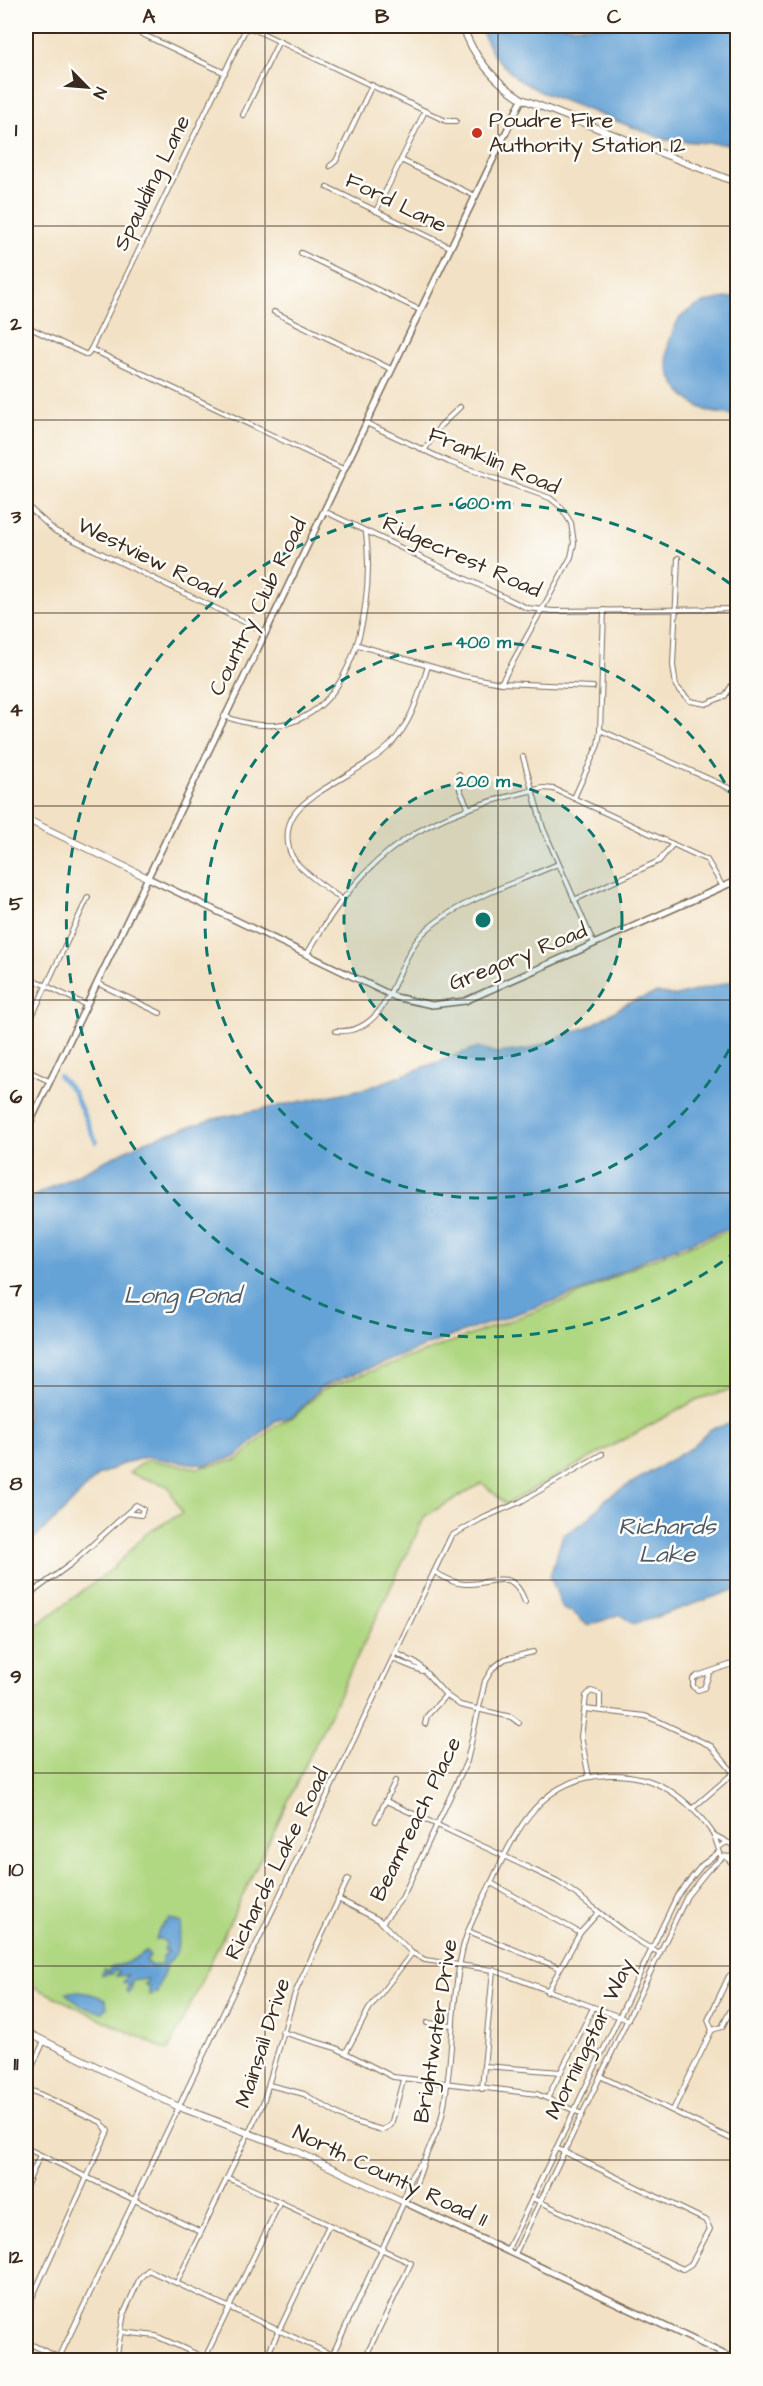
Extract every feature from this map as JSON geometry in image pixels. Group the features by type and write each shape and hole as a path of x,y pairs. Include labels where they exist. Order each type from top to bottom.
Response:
{"main road":[{"path":"463,26 472,48 486,67 502,85 522,99 738,183"},
{"path":"26,819 147,877"},
{"name":"North County Road 11","path":"26,2032 179,2107 296,2151 404,2202"}],"street":[{"path":"125,26 225,73"},
{"path":"247,26 446,121 456,121"},
{"name":"Spaulding Lane","path":"26,330 32,329 87,355 247,26"},
{"path":"243,115 279,41"},
{"path":"330,166 336,161 372,85"},
{"name":"Country Club Road","path":"26,1131 522,99"},
{"path":"376,211 425,111"},
{"path":"401,160 475,196"},
{"name":"Ford Lane","path":"327,188 450,248"},
{"path":"301,253 420,310"},
{"path":"274,312 392,369"},
{"path":"91,349 343,470"},
{"path":"424,451 440,426 460,407"},
{"name":"Franklin Road","path":"366,423 424,451 550,498 567,515 574,543 571,557 501,683"},
{"name":"Westview Road","path":"26,505 55,531 265,632"},
{"name":"Ridgecrest Road","path":"323,511 527,608 542,610 738,609"},
{"path":"224,716 257,726 281,724 310,713 339,686 358,645 369,588 366,532"},
{"path":"678,558 673,679 680,693 698,703 715,702 731,689 738,676"},
{"path":"574,798 598,745 604,610"},
{"path":"358,645 428,666 501,683 593,687"},
{"path":"342,899 296,862 288,846 289,824 296,812 310,800 374,759 392,743 416,706 428,666"},
{"path":"600,730 738,792"},
{"path":"523,757 543,828 594,944"},
{"path":"459,774 460,790 468,807"},
{"path":"307,954 353,884 392,848 439,819 468,807 543,788 554,789 707,860 723,887"},
{"path":"574,900 659,861 673,844"},
{"path":"336,1031 346,1032 367,1024 381,1010 409,951 432,924 456,909 558,864"},
{"name":"Gregory Road","path":"147,877 406,1001 432,1005 465,1001 738,880"},
{"path":"26,1029 88,897"},
{"path":"26,976 86,1005"},
{"path":"96,983 160,1013"},
{"path":"26,1070 49,1081"},
{"name":"Richards Lake Road","path":"58,2359 451,1536 520,1502 602,1455"},
{"path":"26,1597 71,1564 127,1513"},
{"path":"434,1572 460,1584 507,1580 519,1588 525,1602"},
{"name":"Beamreach Place","path":"382,1923 402,1898 470,1755 482,1688 494,1668 512,1656 533,1652"},
{"path":"396,1653 419,1665 446,1695 460,1705 511,1717 519,1723"},
{"path":"393,1659 423,1672"},
{"path":"710,1672 705,1688 698,1690 693,1687 693,1679 710,1672 738,1662"},
{"path":"589,1777 581,1737 586,1696 593,1690 600,1694 600,1710"},
{"path":"425,1724 427,1716 446,1695"},
{"path":"585,1709 658,1721 711,1746 732,1772"},
{"path":"693,1808 738,1769"},
{"name":"Brightwater Drive","path":"330,2361 404,2202 405,2190 412,2176 424,2161 438,2130 447,2085 460,1966 468,1931 517,1830 535,1807 557,1790 589,1777 617,1774 643,1779 670,1790 693,1808 714,1835"},
{"path":"376,1821 395,1780"},
{"path":"386,1801 557,1881 632,1940 660,1953"},
{"path":"714,1835 729,1843 735,1851 738,1869"},
{"path":"714,1835 719,1850 738,1869"},
{"path":"729,1843 738,1843"},
{"name":"Morningstar Way","path":"507,2251 651,1949 687,1881 729,1843"},
{"name":"Morningstar Way","path":"515,2254 687,1896 707,1871 735,1851"},
{"name":"Mainsail Drive","path":"177,2282 228,2178 269,2085 282,2032 302,1975 348,1879"},
{"path":"491,1882 580,1933"},
{"path":"338,1899 382,1923 412,1953 433,1963 493,1970 547,1992 628,2020"},
{"path":"547,1992 580,1933 598,1913"},
{"path":"468,1931 560,1968"},
{"path":"346,2052 369,2009 412,1953"},
{"path":"712,2030 708,2020 729,1976 738,1969"},
{"path":"482,2088 493,1970"},
{"path":"673,2110 712,2030 722,2027 738,1996"},
{"path":"548,2097 593,2008"},
{"path":"427,2023 453,2025"},
{"path":"282,2032 346,2052 387,2075 403,2080 548,2097 582,2114"},
{"path":"26,2080 44,2041"},
{"path":"484,2066 561,2072"},
{"path":"600,2076 731,2139 738,2139"},
{"path":"269,2085 304,2094 348,2120 382,2130 391,2126 403,2080"},
{"path":"26,2088 101,2122 108,2131 26,2311"},
{"path":"26,2148 201,2232"},
{"path":"532,2198 683,2269 691,2264 710,2229 705,2220 556,2148"},
{"path":"26,2187 40,2155"},
{"path":"228,2178 411,2263 364,2361"},
{"path":"122,2332 156,2336 204,2360 280,2202"},
{"name":"North County Road 11","path":"404,2202 736,2361"},
{"path":"265,2361 329,2225"},
{"path":"116,2361 124,2313 140,2278 148,2270 343,2361"},
{"path":"26,2342 64,2361"}],"green space":[{"path":"737,1228 737,1388 698,1399 506,1504 482,1483 425,1516 168,2051 26,1983 26,1633 112,1569 147,1533 182,1513 168,1486 129,1473 147,1460 198,1468 238,1460 275,1426 295,1416 323,1389 569,1299 643,1263"}],"water":[{"path":"479,26 737,26 737,145 666,140 541,92 517,79 493,55"},
{"path":"738,297 737,416 706,410 685,396 672,377 667,355 675,325 687,311 708,302"},
{"name":"Long Pond","path":"737,980 737,1225 648,1258 583,1291 446,1338 321,1387 294,1416 275,1421 236,1457 204,1465 146,1457 122,1464 97,1476 26,1546 26,1200 145,1141 213,1119 368,1088 478,1047 497,1053 530,1049 592,1025 628,1003 657,993 676,996"},
{"name":"Richards Lake","path":"737,1422 737,1589 633,1625 620,1614 588,1626 574,1613 563,1609 550,1576 563,1535 586,1521 608,1497 691,1448 711,1429"},
{"path":"170,1919 182,1923 176,1953 166,1966 157,1993 149,1995 149,1987 144,1984 147,1979 131,1981 132,1987 128,1994 126,1990 130,1984 123,1982 128,1975 116,1976 119,1972 114,1970 113,1974 102,1975 104,1969 108,1972 110,1968 129,1962 146,1951 150,1955 146,1961 151,1966 161,1965 164,1955 168,1952 164,1950 167,1944 161,1939 156,1939 159,1929"},
{"path":"66,1992 82,1992 96,1996 106,2000 107,2007 102,2012 92,2010 77,2002"}],"waterway":[{"path":"59,1076 73,1091 96,1142"}],"place":[{"name":"Poudre Fire Authority Station 12","path":"477,133"}]}
